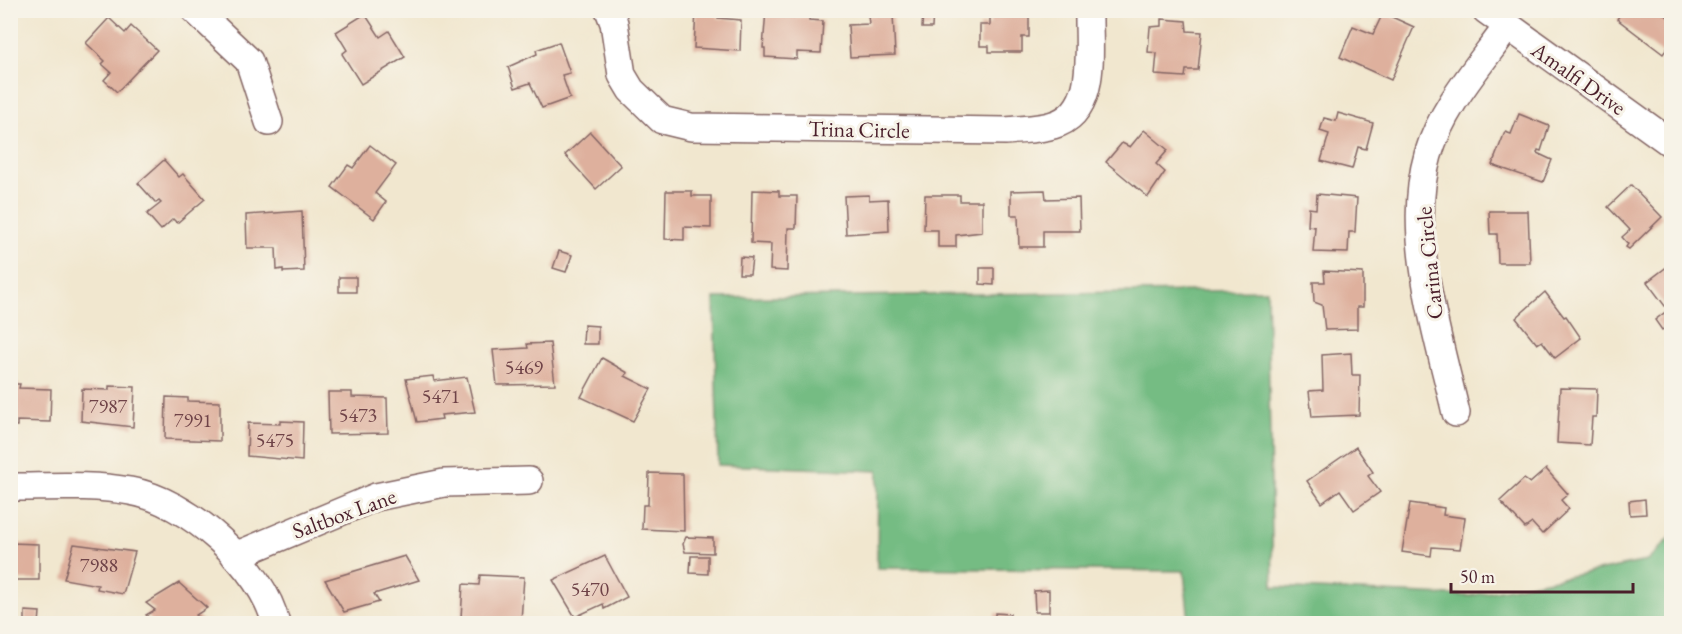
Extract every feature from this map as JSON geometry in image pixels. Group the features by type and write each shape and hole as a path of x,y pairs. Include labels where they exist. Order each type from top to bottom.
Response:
{"street":[{"path":"195,10 249,61 269,122"},
{"name":"Trina Circle","path":"609,10 614,23 622,75 631,90 662,120 691,127 1006,131 1054,125 1075,113 1087,91 1089,10"},
{"name":"Amalfi Drive","path":"1486,10 1671,144"},
{"name":"Carina Circle","path":"1456,413 1430,300 1419,215 1428,155 1451,105 1507,27"},
{"name":"Saltbox Lane","path":"235,556 376,497 444,483 529,481"},
{"path":"10,487 84,487 139,493 156,498 213,534 235,556 261,585 276,624"}],"green space":[{"path":"1267,290 1273,587 1469,596 1647,561 1671,537 1671,623 1189,623 1184,571 877,568 878,471 718,465 714,298"}],"building":[{"path":"696,10 718,10 718,18 741,20 740,51 694,48"},
{"path":"766,10 780,10 780,13 796,14 796,17 809,17 809,20 823,21 821,53 797,52 797,59 765,57 765,48 763,48"},
{"path":"923,10 933,10 932,28 922,28"},
{"path":"990,10 1029,10 1029,37 1022,37 1022,52 989,52 989,46 980,46 980,25 990,25"},
{"path":"1623,10 1658,10 1672,20 1672,42 1663,54 1617,19"},
{"path":"1383,13 1414,27 1391,80 1340,57 1353,26 1373,34"},
{"path":"365,14 380,37 389,31 405,57 361,84 342,54 347,50 336,32"},
{"path":"893,14 895,55 850,57 848,25 869,24 868,15"},
{"path":"109,18 125,33 131,26 157,50 117,92 104,80 111,72 102,64 105,61 86,43"},
{"path":"1162,19 1186,21 1187,31 1202,32 1198,70 1186,70 1185,77 1155,75 1157,53 1148,52 1150,27 1162,26"},
{"path":"559,42 570,73 562,75 570,98 542,108 530,83 515,88 508,67 537,54 536,50"},
{"path":"1338,113 1373,123 1366,149 1358,147 1352,169 1321,161 1329,134 1320,131 1324,118 1336,121"},
{"path":"1519,114 1549,126 1541,151 1538,150 1537,153 1552,160 1543,182 1492,165 1505,132 1511,134"},
{"path":"1144,130 1168,150 1156,164 1165,172 1148,197 1106,162 1122,143 1130,147"},
{"path":"590,132 621,166 596,189 565,155"},
{"path":"370,145 396,165 375,193 386,202 374,219 332,187 348,165 353,168"},
{"path":"164,160 179,177 183,174 205,199 177,223 173,219 161,230 147,214 161,203 159,201 156,203 138,183"},
{"path":"1631,185 1662,217 1629,249 1622,237 1630,230 1608,207"},
{"path":"752,190 779,191 779,196 797,196 796,228 788,228 787,271 770,270 771,244 751,243"},
{"path":"1045,190 1046,199 1079,198 1080,231 1043,231 1043,247 1019,247 1018,215 1011,215 1011,191"},
{"path":"666,191 692,191 692,196 711,196 711,228 684,227 684,240 665,239"},
{"path":"1317,194 1357,198 1355,232 1349,232 1348,253 1313,252 1315,227 1308,226 1309,208 1316,209"},
{"path":"869,195 869,200 888,199 889,231 846,234 844,196"},
{"path":"925,195 960,195 960,201 982,201 982,232 956,235 956,247 938,247 938,230 924,230"},
{"path":"302,211 304,271 277,270 276,248 247,248 246,215"},
{"path":"1489,211 1528,211 1530,263 1498,263 1497,234 1490,234"},
{"path":"559,251 572,255 566,272 553,268"},
{"path":"740,257 752,258 750,274 739,274"},
{"path":"1672,263 1672,323 1662,330 1655,320 1668,310 1647,282"},
{"path":"980,268 994,268 994,285 980,284"},
{"path":"1324,271 1363,273 1363,307 1357,307 1357,329 1325,330 1322,305 1314,302 1313,282 1325,282"},
{"path":"339,277 356,277 356,292 339,292"},
{"path":"1545,292 1581,338 1555,358 1542,341 1537,344 1516,318"},
{"path":"584,325 598,326 598,344 583,344"},
{"path":"550,343 555,384 497,385 493,350 528,348 527,344"},
{"path":"1351,353 1352,375 1360,375 1359,415 1312,417 1309,391 1323,390 1322,355"},
{"path":"602,358 628,373 625,376 651,389 633,421 581,397"},
{"path":"433,376 434,381 467,377 475,412 441,415 442,419 417,422 406,379"},
{"path":"10,384 20,384 19,388 51,389 50,422 17,421 17,426 10,426"},
{"path":"109,386 135,387 133,427 81,421 82,389 109,390"},
{"path":"1560,388 1597,389 1596,417 1592,417 1590,445 1557,443"},
{"path":"328,392 352,392 352,397 387,398 388,433 329,434"},
{"path":"166,397 188,398 188,401 220,402 220,441 165,439"},
{"path":"280,421 303,422 302,461 247,456 248,423 280,424"},
{"path":"1356,447 1373,472 1368,476 1380,492 1354,510 1340,490 1322,503 1307,481"},
{"path":"1546,469 1568,494 1561,500 1569,509 1542,534 1532,523 1525,528 1500,501 1524,479 1530,483"},
{"path":"649,473 683,474 684,531 642,529 643,505 648,505"},
{"path":"1645,499 1646,514 1630,515 1629,501"},
{"path":"1410,503 1444,508 1443,515 1465,518 1460,549 1432,547 1431,556 1402,552"},
{"path":"686,537 713,538 713,553 685,552 683,544"},
{"path":"10,543 39,544 39,580 10,580"},
{"path":"74,544 135,552 123,594 97,589 98,585 64,579"},
{"path":"405,556 419,580 374,594 379,602 344,612 325,580"},
{"path":"605,556 627,597 604,609 603,604 575,617 553,580"},
{"path":"691,556 708,556 708,574 690,573"},
{"path":"480,575 524,577 521,621 461,618 463,584 479,585"},
{"path":"179,583 207,608 196,615 206,624 155,624 146,615 155,610 146,603"},
{"path":"1049,590 1049,612 1035,612 1034,591"},
{"path":"25,611 40,612 39,624 25,624"},
{"path":"995,613 1010,614 1009,624 995,624"}]}
